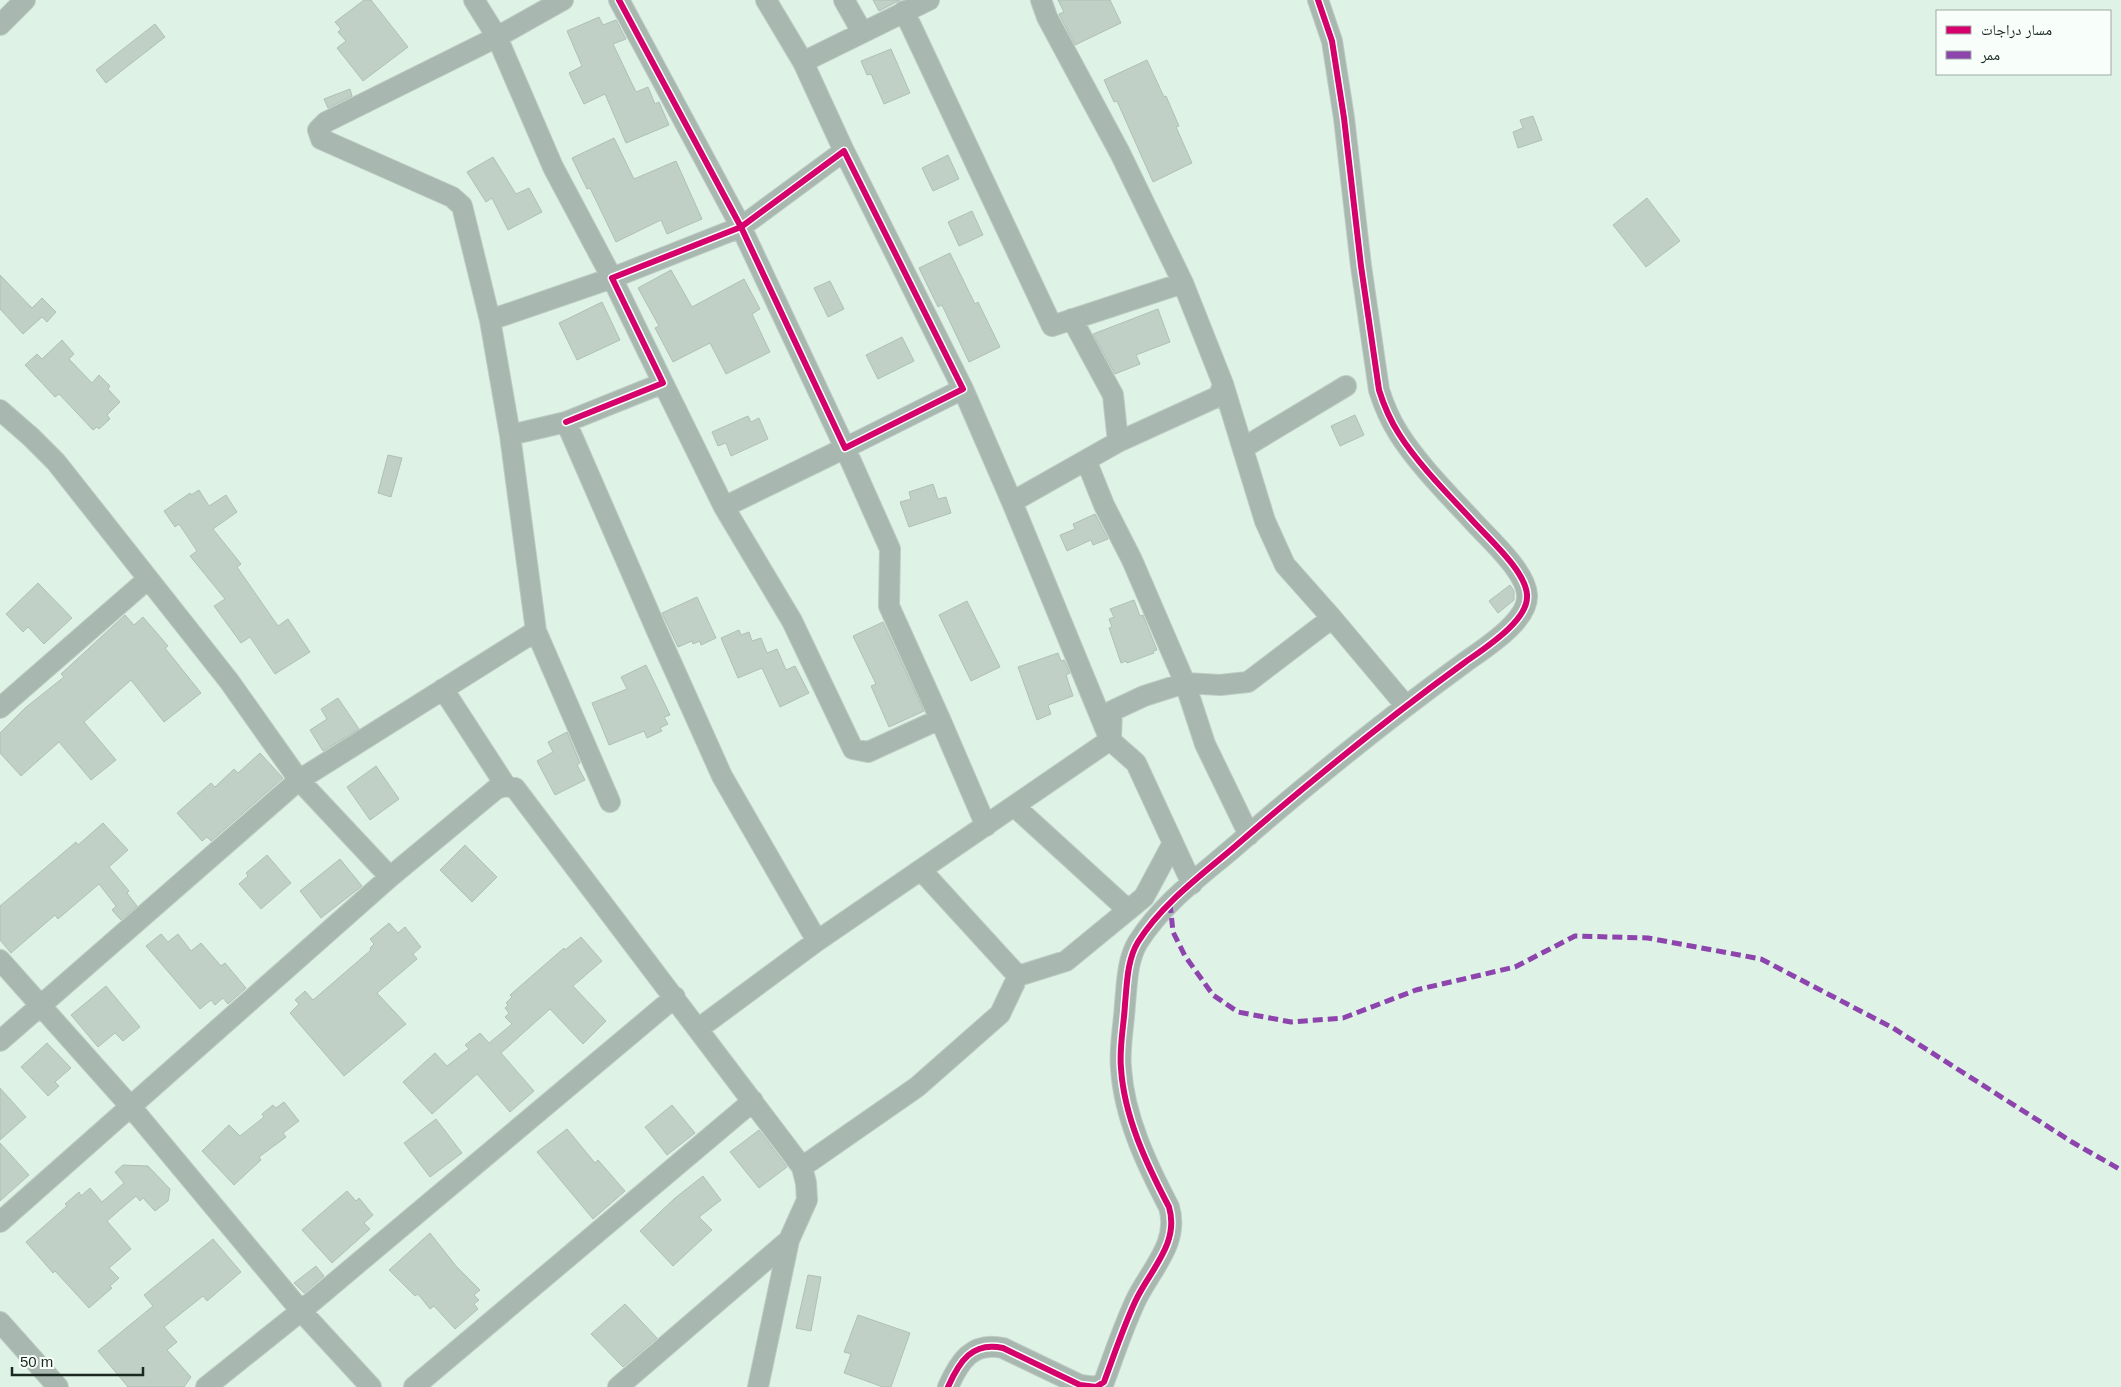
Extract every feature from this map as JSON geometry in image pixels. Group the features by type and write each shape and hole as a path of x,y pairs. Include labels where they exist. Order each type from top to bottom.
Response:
{"street":[{"path":"0,25 25,0"},
{"path":"474,0 498,38 553,167 612,278 724,507 792,621 853,750 868,752 940,719"},
{"path":"563,0 498,38 326,122 318,130 320,139 452,197 462,206 490,320 510,435 536,631 610,802"},
{"path":"620,0 741,227 845,448 890,549 889,606 986,826"},
{"path":"766,0 803,62 844,151 963,389 1012,502 1110,740 1136,762 1192,884"},
{"path":"844,0 862,32"},
{"path":"803,62 929,0"},
{"path":"1041,0 1047,17 1120,153 1183,283 1223,384 1265,521 1284,565 1332,618 1406,706"},
{"path":"948,1387 963,1359 973,1352 996,1346 1080,1385 1096,1387 1109,1384 1135,1301 1166,1249 1173,1220 1132,1125 1120,1067 1127,982 1131,958 1138,943 1170,904 1303,787 1489,644 1517,620 1526,606 1527,595 1523,581 1511,564 1443,488 1400,435 1386,410 1379,390 1344,118 1332,41 1318,0"},
{"path":"904,11 1052,326 1183,283"},
{"path":"490,320 612,278 741,227 844,151"},
{"path":"1072,319 1113,395 1118,442"},
{"path":"510,435 566,422 664,383"},
{"path":"1012,502 1118,442 1219,396 1223,384"},
{"path":"1243,448 1346,386"},
{"path":"724,507 963,389"},
{"path":"0,410 56,462 229,681 299,780 390,877"},
{"path":"566,422 722,776 817,940"},
{"path":"1086,460 1104,505 1132,560 1185,683 1205,744 1249,834"},
{"path":"0,708 148,579"},
{"path":"1110,740 1112,711 1144,696 1185,683 1220,685 1248,682 1332,618"},
{"path":"0,1041 299,780 536,631"},
{"path":"443,689 506,786"},
{"path":"698,1029 817,940 1110,740"},
{"path":"0,1222 390,877 496,788 506,786 515,788 802,1167 806,1183 807,1200 789,1240 758,1387"},
{"path":"1014,806 1128,910"},
{"path":"802,1167 917,1087 1000,1014 1018,976 1066,961 1144,897 1173,843"},
{"path":"921,870 1018,976"},
{"path":"0,960 131,1107 301,1311 371,1387"},
{"path":"206,1387 301,1311 675,997"},
{"path":"414,1387 753,1101"},
{"path":"618,1387 789,1240"},
{"path":"0,1322 58,1387"}],"building":[{"path":"364,0 371,0 408,47 363,81 337,48 346,41 338,32 341,29 335,22"},
{"path":"873,0 900,0 879,11"},
{"path":"1058,0 1110,0 1121,23 1075,45 1059,14 1064,12"},
{"path":"599,17 603,25 616,20 626,39 613,44 636,92 648,87 655,104 659,102 669,125 626,143 605,94 584,104 569,73 582,66 567,31"},
{"path":"155,24 165,37 106,83 96,70"},
{"path":"891,49 910,93 884,104 871,74 867,75 861,61"},
{"path":"1147,60 1164,97 1166,96 1179,126 1176,127 1192,163 1153,182 1117,101 1114,102 1104,80"},
{"path":"350,89 352,96 328,108 324,99"},
{"path":"1533,116 1542,140 1518,148 1513,132 1523,128 1520,120"},
{"path":"614,138 634,179 676,161 702,219 667,234 661,220 616,242 590,188 587,189 572,158"},
{"path":"948,155 959,179 933,191 922,168"},
{"path":"493,157 516,194 529,188 542,212 508,230 492,198 486,202 467,172"},
{"path":"1647,198 1680,241 1646,267 1613,225"},
{"path":"972,211 983,235 959,246 948,222"},
{"path":"950,253 975,304 978,302 1000,347 969,362 942,305 938,307 919,268"},
{"path":"671,270 692,307 744,279 760,309 752,314 770,352 726,374 710,343 673,362 655,328 659,326 638,288"},
{"path":"0,275 32,308 42,298 56,312 47,322 42,317 23,334 0,309"},
{"path":"830,281 844,309 828,317 814,288"},
{"path":"602,302 620,340 577,360 559,323"},
{"path":"1158,309 1170,342 1136,355 1140,364 1115,374 1093,334"},
{"path":"902,337 914,361 878,379 866,355"},
{"path":"62,340 74,354 69,359 92,383 99,375 110,386 108,389 120,402 107,415 110,419 99,429 97,427 93,430 59,394 55,397 25,365 37,354 42,359"},
{"path":"1355,415 1364,435 1340,446 1331,426"},
{"path":"748,416 751,422 759,418 768,439 731,456 726,443 718,446 712,432"},
{"path":"388,455 402,458 391,497 378,493"},
{"path":"933,484 938,499 946,497 951,513 909,527 900,502 911,499 909,492"},
{"path":"199,490 209,506 226,495 237,512 213,529 241,564 237,567 278,626 288,619 310,652 275,674 250,637 241,643 214,606 225,599 190,556 197,551 179,524 175,527 164,511 190,493 191,495"},
{"path":"1095,514 1108,539 1093,545 1091,540 1067,551 1060,535 1075,529 1073,524"},
{"path":"38,583 72,618 44,644 28,627 23,632 6,614"},
{"path":"1510,585 1514,591 1514,600 1498,613 1489,601"},
{"path":"697,597 716,638 701,645 700,641 693,644 692,641 678,647 662,613"},
{"path":"1134,600 1140,616 1143,615 1157,650 1153,651 1154,653 1127,663 1126,661 1121,663 1109,628 1112,627 1109,619 1114,617 1110,609"},
{"path":"967,601 1000,667 971,681 939,615"},
{"path":"125,615 134,625 143,617 168,646 165,648 201,693 164,722 131,680 84,722 116,760 91,780 59,742 21,776 0,753 0,733 25,708 64,677 61,674"},
{"path":"883,622 924,711 889,727 871,686 876,684 853,636"},
{"path":"739,630 741,635 749,632 752,641 761,638 767,653 777,649 786,670 795,666 809,693 780,707 762,668 738,678 721,638"},
{"path":"1058,653 1061,661 1064,660 1070,673 1066,675 1073,696 1048,705 1051,714 1037,720 1018,667"},
{"path":"646,665 670,715 664,717 668,724 660,728 662,731 647,738 644,731 609,745 592,703 627,689 621,677"},
{"path":"338,698 359,729 323,751 310,730 327,719 321,709"},
{"path":"567,732 580,763 577,765 585,780 555,795 537,761 553,752 548,742"},
{"path":"260,753 283,778 211,841 207,837 202,841 177,813 211,783 215,787 234,769 238,773"},
{"path":"376,766 399,799 370,820 347,787"},
{"path":"103,823 128,850 109,867 129,891 127,893 137,906 121,920 112,910 116,906 99,884 58,919 55,915 11,953 0,940 0,906 76,842 78,845"},
{"path":"465,845 497,877 472,902 440,870"},
{"path":"267,855 291,883 261,909 239,884 248,876 246,873"},
{"path":"340,859 362,886 321,918 300,891"},
{"path":"389,923 398,933 405,927 421,947 413,954 417,959 377,993 406,1024 344,1076 290,1013 299,1004 295,1000 305,991 313,1000 371,950 370,948 374,944 370,939"},
{"path":"161,934 168,942 178,934 191,951 201,943 221,966 225,963 246,988 228,1004 223,998 215,1005 211,1000 200,1009 146,946"},
{"path":"581,937 602,961 573,986 606,1021 583,1044 550,1009 501,1053 534,1091 510,1112 477,1074 432,1114 403,1082 435,1053 447,1066 469,1049 465,1045 480,1033 489,1043 512,1024 505,1017 509,1013 505,1008 508,1005 506,1003 512,997 510,995 564,948 565,950"},
{"path":"106,986 140,1027 123,1041 115,1033 98,1047 71,1015"},
{"path":"47,1043 71,1068 55,1082 59,1086 48,1096 21,1067"},
{"path":"0,1088 26,1117 0,1140"},
{"path":"284,1102 299,1121 283,1133 286,1137 259,1157 261,1160 234,1185 202,1151 229,1125 240,1136 264,1117 262,1114 273,1105 276,1108"},
{"path":"672,1105 695,1133 667,1155 645,1127"},
{"path":"436,1119 462,1153 430,1177 404,1143"},
{"path":"567,1129 595,1163 598,1160 625,1191 593,1219 537,1152"},
{"path":"759,1130 787,1167 759,1188 730,1152"},
{"path":"0,1143 29,1175 0,1201"},
{"path":"123,1165 148,1166 170,1189 168,1201 155,1211 143,1198 140,1201 136,1196 107,1221 131,1249 109,1268 119,1278 110,1286 112,1288 89,1308 55,1271 53,1273 26,1242 67,1206 65,1204 79,1192 81,1196 90,1188 102,1202 124,1183 115,1172"},
{"path":"703,1176 721,1200 699,1217 712,1230 673,1266 640,1231 675,1198"},
{"path":"347,1191 356,1201 359,1198 373,1215 364,1223 370,1229 332,1263 302,1230"},
{"path":"430,1233 456,1266 480,1290 474,1295 479,1300 474,1304 478,1309 455,1329 434,1306 430,1309 418,1294 415,1296 389,1270"},
{"path":"213,1239 241,1272 207,1301 203,1296 164,1327 177,1342 167,1350 191,1377 184,1387 128,1387 98,1351 153,1306 144,1295"},
{"path":"316,1266 324,1276 304,1293 294,1283"},
{"path":"808,1275 821,1277 811,1331 796,1328"},
{"path":"625,1304 657,1338 623,1367 591,1334"},
{"path":"858,1315 910,1333 891,1387 883,1387 844,1373 851,1354 844,1352"}],"marked path":[{"path":"1170,903 1173,932 1185,956 1213,995 1238,1012 1291,1022 1343,1018 1416,990 1515,967 1575,936 1648,938 1761,959 1893,1028 2072,1142 2121,1170"}],"cycle path":[{"path":"566,422 663,383 612,278 741,227 845,448 963,389 844,151 741,227 619,0"},
{"path":"948,1387 957,1369 968,1355 983,1348 992,1347 1003,1348 1080,1385 1096,1387 1104,1382 1131,1312 1167,1245 1171,1220 1169,1207 1138,1140 1123,1086 1121,1052 1127,980 1134,949 1158,916 1194,881 1346,753 1503,634 1521,615 1526,605 1527,595 1525,586 1513,565 1415,456 1399,434 1381,396 1361,266 1344,118 1332,41 1318,0"}]}
